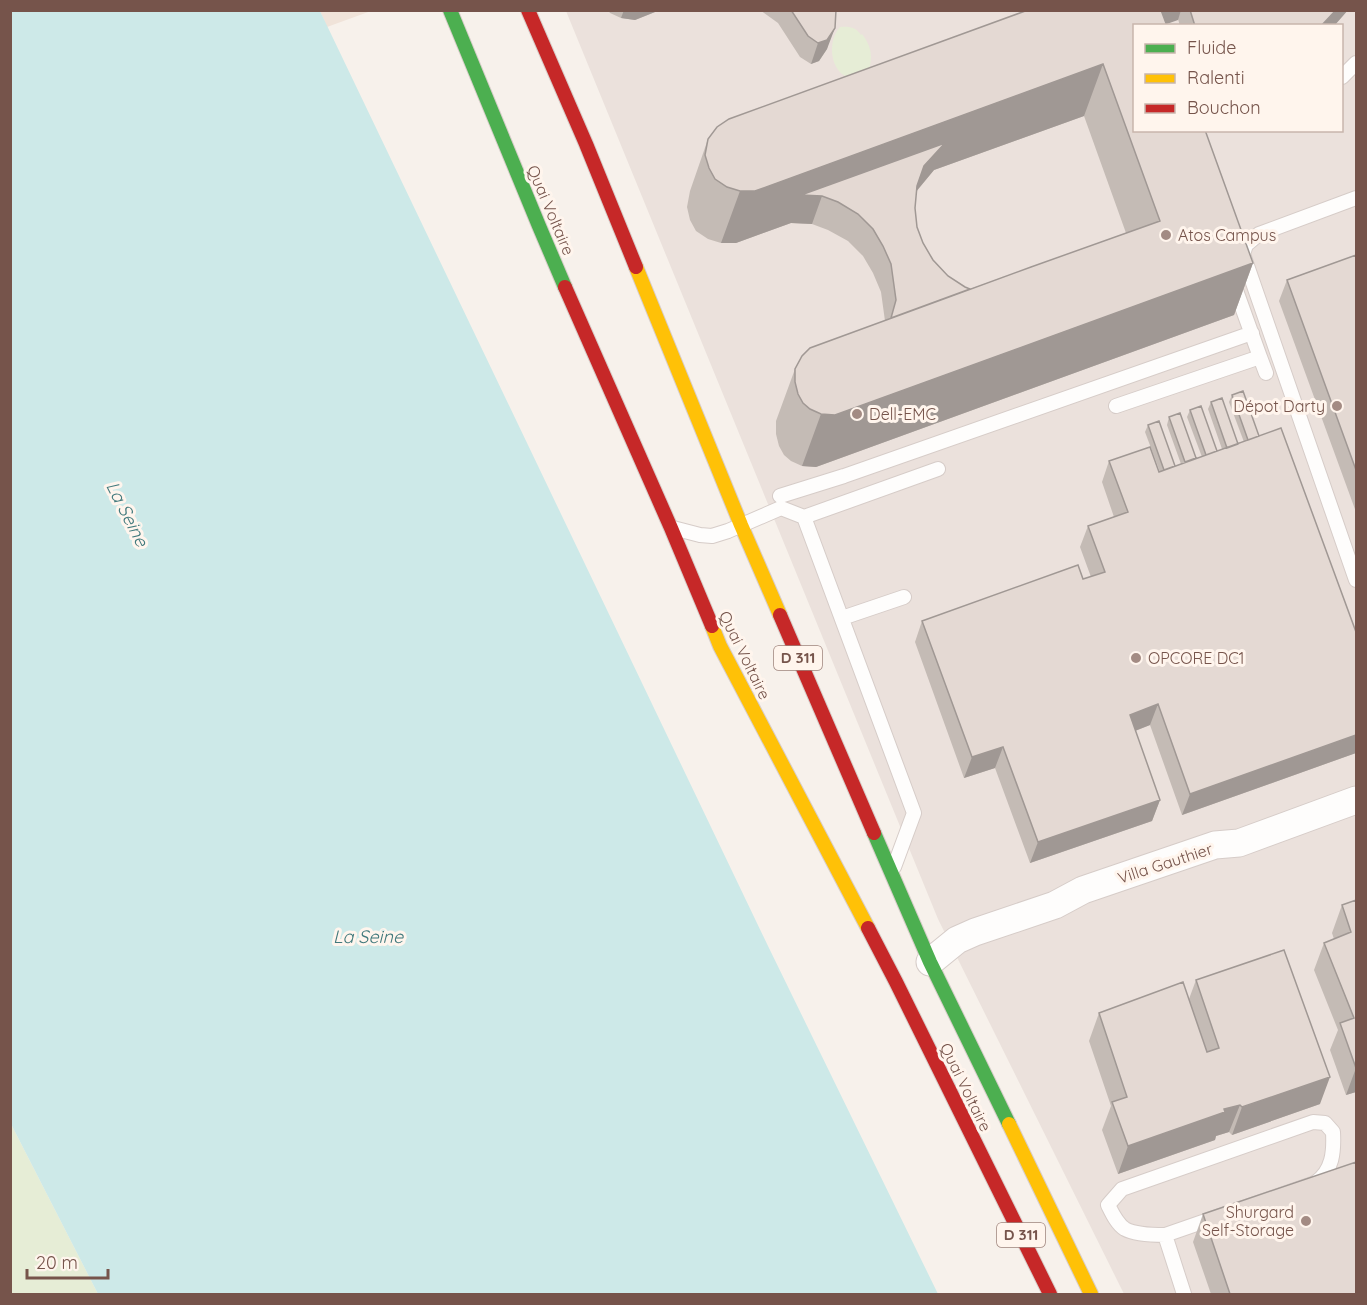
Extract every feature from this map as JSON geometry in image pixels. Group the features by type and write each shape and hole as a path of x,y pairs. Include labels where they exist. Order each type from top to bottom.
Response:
{"main road":[{"name":"Quai Voltaire","path":"450,10 538,226 671,528 720,646 900,980 1050,1294"},
{"name":"Quai Voltaire","path":"528,10 586,144 741,525 892,874 926,964 1091,1294"}],"street":[{"name":"Villa Gauthier","path":"926,964 957,940 1055,905 1083,890 1215,845 1239,843 1356,800"}],"lane":[{"path":"1343,75 1356,63"},
{"path":"1356,198 1259,234 1246,245 1243,254 1356,580"},
{"path":"1228,267 1266,373"},
{"path":"780,496 844,476 1252,333"},
{"path":"1116,406 1260,357"},
{"path":"671,528 700,536 712,536 782,508 804,517 938,469"},
{"path":"804,517 914,813 892,874"},
{"path":"842,618 904,597"},
{"path":"1313,1122 1325,1123 1333,1132 1332,1161 1324,1176 1315,1183 1165,1235 1149,1235 1125,1229 1115,1219 1108,1205 1122,1190 1313,1122"},
{"path":"1165,1235 1184,1294"}],"shaded area":[{"path":"320,11 371,11 327,27"},
{"path":"566,11 1356,11 1356,1294 1124,1294 938,919"}],"green space":[{"path":"840,27 857,30 869,47 871,60 869,70 856,80 842,74 835,64 832,44"},
{"path":"11,1124 98,1294 11,1294"}],"water":[{"name":"La Seine","path":"11,10 320,11 768,946 938,1294 98,1294 11,1124"}],"building":[{"path":"791,10 836,10 835,28 827,40 818,43 808,36"},
{"path":"1028,10 1161,10 1166,24 1133,24 1133,132 1206,132 1253,263 835,415 821,414 803,403 795,382 795,369 802,356 810,348 1160,221 1103,64 755,191 740,191 727,187 715,179 709,168 705,155 708,139 717,127 729,119"},
{"path":"1190,10 1336,10 1323,24 1194,24"},
{"path":"945,143 924,166 917,186 915,208 917,227 933,260 948,276 970,289 891,318 896,300 891,264 873,229 858,214 838,202 822,196 801,195"},
{"name":"Dépot Darty","path":"1356,255 1356,470 1287,280"},
{"path":"1243,391 1259,436 1248,440 1232,395"},
{"path":"1222,398 1238,444 1227,448 1211,402"},
{"path":"1201,406 1217,451 1206,455 1190,410"},
{"path":"1180,413 1196,458 1185,462 1169,417"},
{"path":"1159,421 1175,466 1164,470 1148,425"},
{"name":"OPCORE DC1","path":"1281,428 1356,632 1356,735 1190,794 1158,704 1130,715 1160,800 1038,842 1003,747 972,757 922,621 1078,565 1083,579 1105,572 1088,526 1128,512 1109,461 1150,447 1159,472"},
{"path":"1356,900 1356,1068 1340,1023 1354,1018 1324,943 1351,932 1342,905"},
{"path":"1284,950 1330,1077 1242,1107 1240,1105 1224,1109 1225,1112 1128,1146 1112,1102 1127,1097 1099,1013 1183,982 1207,1052 1219,1048 1196,980"},
{"name":"Shurgard Self-Storage","path":"1356,1162 1356,1294 1230,1294 1203,1214"}],"traffic: fast":[{"path":"450,10 565,287"},
{"path":"874,833 930,962 1009,1124"}],"traffic: slow":[{"path":"636,267 780,615"},
{"path":"712,626 720,646 868,928"},
{"path":"1009,1124 1091,1294"}],"traffic: jam":[{"path":"528,10 636,267"},
{"path":"565,287 712,626"},
{"path":"780,615 874,833"},
{"path":"868,928 1050,1294"}],"place":[{"name":"Atos Campus","path":"1166,235"},
{"name":"Dépot Darty","path":"1337,406"},
{"name":"Dell-EMC","path":"857,414"},
{"name":"OPCORE DC1","path":"1136,658"},
{"name":"Shurgard Self-Storage","path":"1306,1221"}]}
